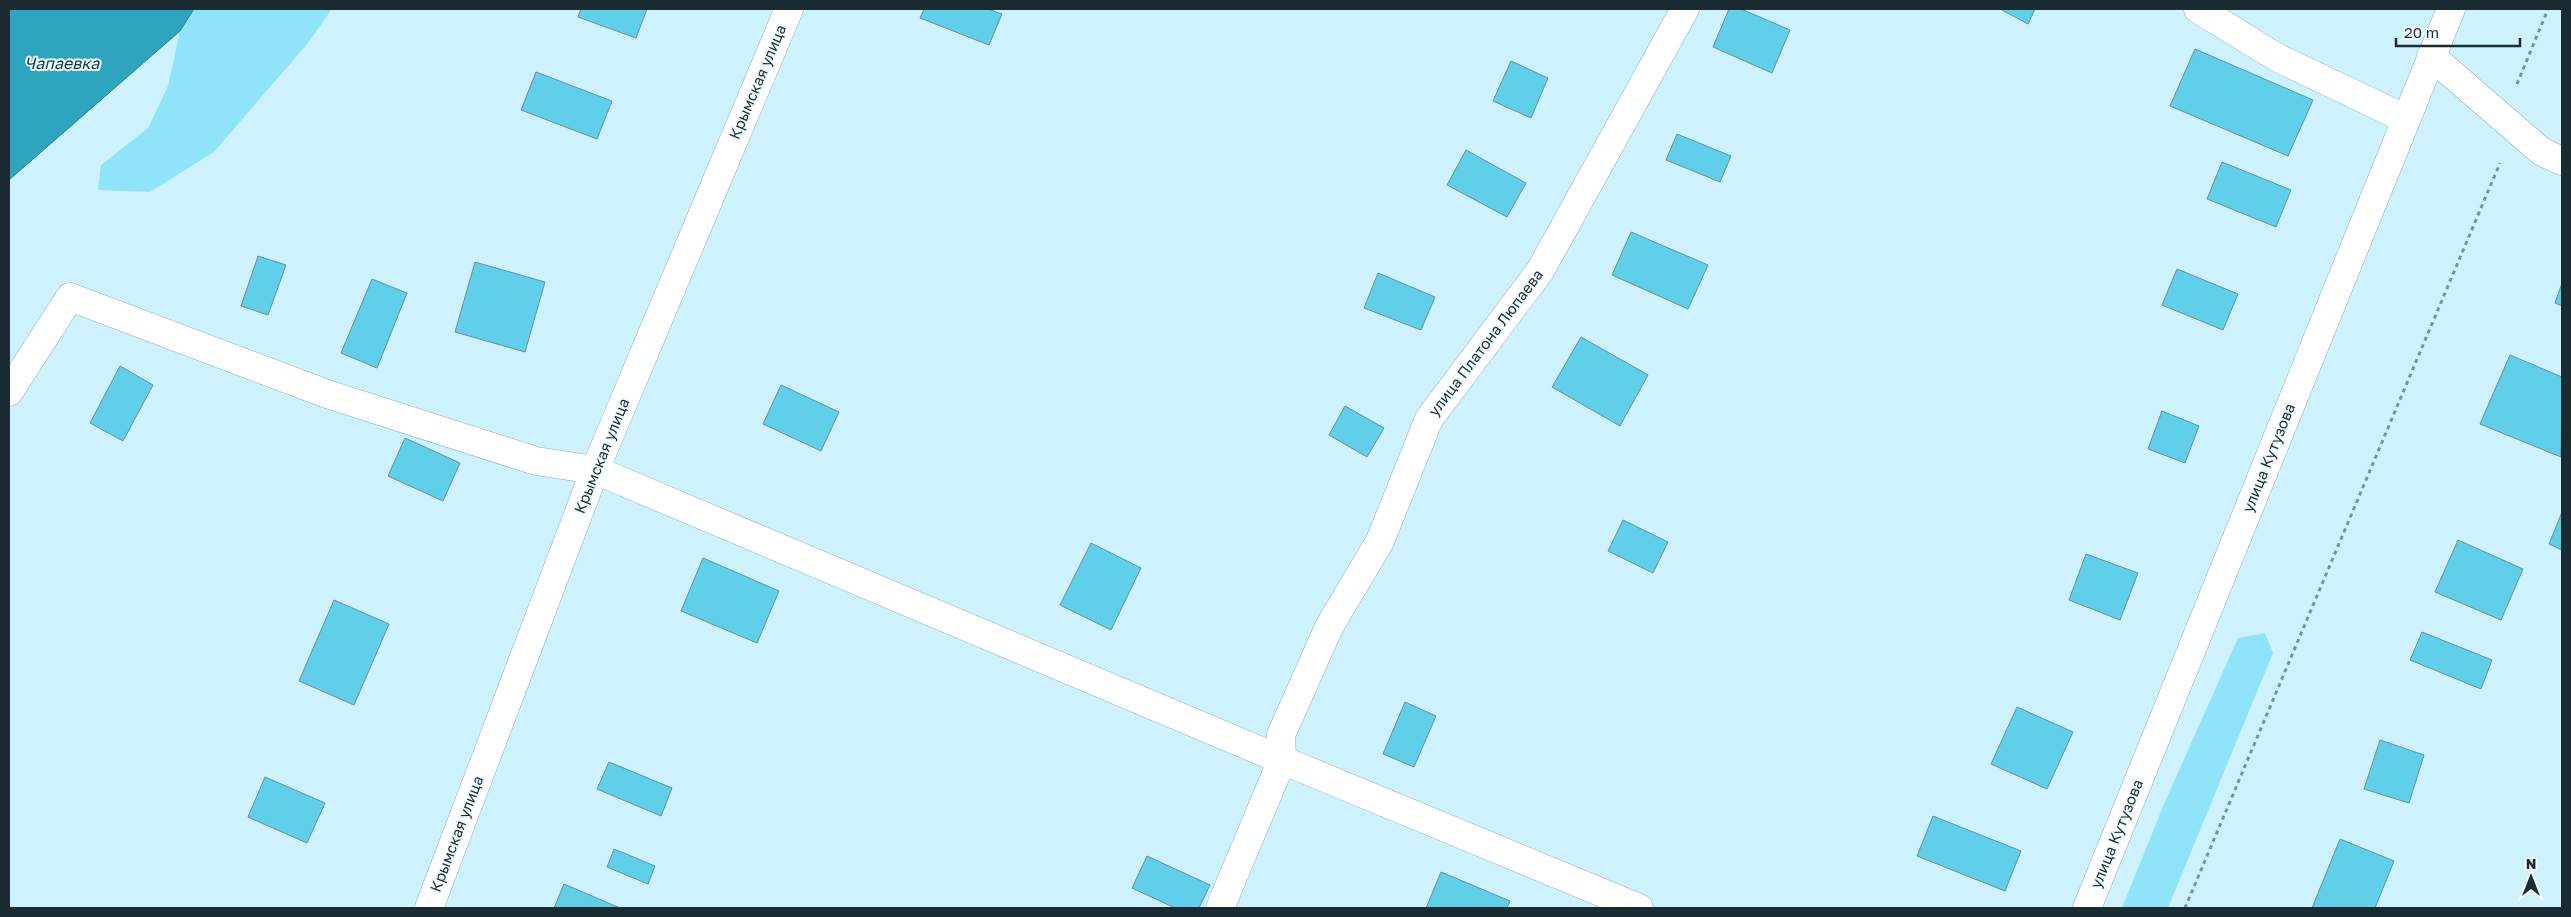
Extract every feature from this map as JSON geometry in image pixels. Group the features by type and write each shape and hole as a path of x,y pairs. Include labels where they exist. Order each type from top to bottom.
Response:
{"street":[{"name":"Крымская улица","path":"429,908 595,470 789,9"},
{"name":"улица Платона Люпаева","path":"1220,908 1282,760 1281,735 1328,627 1380,541 1429,419 1540,271 1686,9"},
{"path":"2198,9 2278,58 2406,119"},
{"name":"улица Кутузова","path":"2087,908 2451,9"},
{"path":"2431,56 2542,152 2562,161"},
{"path":"9,392 70,297 327,394 536,461 595,470 1282,760 1639,908"}],"path":[{"path":"2185,908 2500,164 2503,118 2548,9"}],"shaded area":[{"path":"194,9 332,9 308,43 214,152 150,192 98,190 101,165 148,128 168,86 180,31"},
{"path":"2265,633 2273,653 2168,908 2122,908 2164,804 2238,638"}],"water":[{"name":"Чапаевка","path":"9,9 194,9 180,31 9,180"}],"building":[{"path":"581,9 647,9 636,38 578,17"},
{"path":"924,9 988,9 1002,14 989,45 920,18"},
{"path":"1729,9 1741,9 1790,30 1772,73 1713,47"},
{"path":"2000,9 2035,9 2028,24"},
{"path":"2195,49 2313,100 2288,156 2170,106"},
{"path":"1511,61 1548,78 1531,118 1493,101"},
{"path":"536,72 612,101 597,139 521,110"},
{"path":"1677,134 1731,156 1720,182 1666,160"},
{"path":"1466,150 1526,183 1507,217 1447,185"},
{"path":"2222,162 2291,190 2276,227 2207,199"},
{"path":"1631,232 1708,265 1688,309 1612,275"},
{"path":"258,256 286,265 268,315 241,306"},
{"path":"475,262 545,282 525,352 455,332"},
{"path":"2177,269 2238,294 2223,330 2162,305"},
{"path":"1378,273 1435,297 1421,330 1364,308"},
{"path":"372,279 407,293 377,368 341,353"},
{"path":"2562,283 2562,306 2555,303"},
{"path":"1581,337 1648,375 1620,426 1552,387"},
{"path":"2510,355 2562,377 2561,457 2480,424"},
{"path":"120,366 153,385 123,441 90,423"},
{"path":"781,385 839,412 821,451 763,424"},
{"path":"1345,406 1384,428 1367,457 1329,435"},
{"path":"2162,411 2199,426 2185,463 2148,449"},
{"path":"405,438 460,463 443,501 388,476"},
{"path":"2562,512 2562,550 2549,544"},
{"path":"1623,520 1668,542 1653,573 1608,551"},
{"path":"2458,540 2523,569 2501,620 2435,592"},
{"path":"1091,543 1141,568 1111,630 1060,605"},
{"path":"2086,554 2138,573 2120,620 2069,600"},
{"path":"703,558 779,591 757,643 681,611"},
{"path":"334,600 389,624 354,705 299,681"},
{"path":"2422,632 2492,660 2481,689 2410,660"},
{"path":"1405,702 1436,716 1414,767 1383,754"},
{"path":"2017,707 2073,732 2047,789 1991,764"},
{"path":"2380,740 2424,755 2409,803 2364,789"},
{"path":"609,762 672,788 661,816 597,789"},
{"path":"265,777 325,803 307,843 248,817"},
{"path":"1933,816 2021,851 2005,891 1917,856"},
{"path":"2340,839 2394,861 2375,908 2312,908"},
{"path":"614,849 655,866 648,884 607,867"},
{"path":"1147,856 1210,885 1199,908 1175,908 1132,888"},
{"path":"1441,872 1510,901 1507,908 1426,908"},
{"path":"564,884 620,908 554,908"}]}
